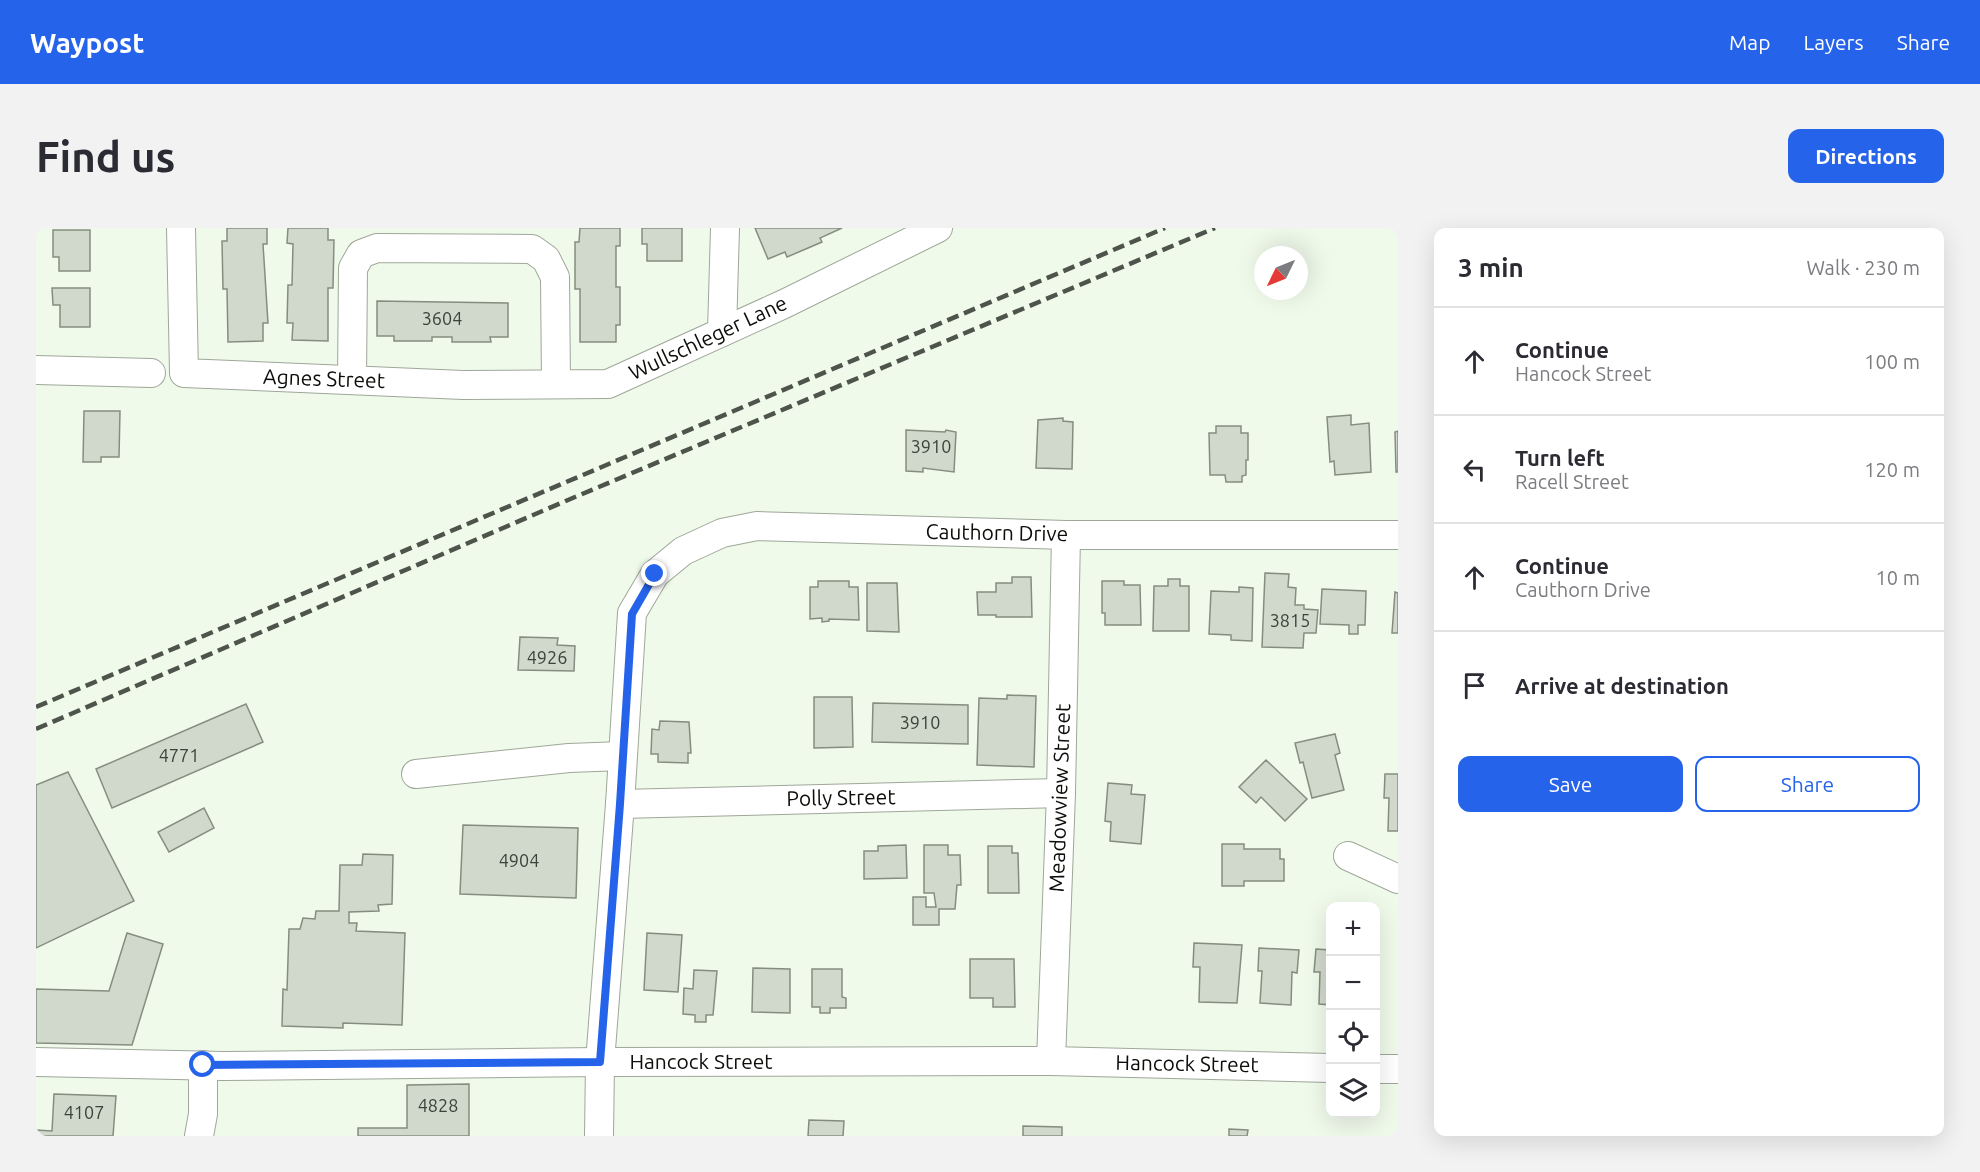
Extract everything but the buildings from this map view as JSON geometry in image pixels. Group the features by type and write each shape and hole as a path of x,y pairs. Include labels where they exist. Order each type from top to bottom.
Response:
{"street":[{"name":"Agnes Street","path":"181,228 184,373 463,385"},
{"path":"722,332 725,228"},
{"name":"Wullschleger Lane","path":"463,385 608,384 783,304 938,228"},
{"path":"352,380 353,268 361,254 377,248 532,249 546,259 555,277 556,384"},
{"path":"36,370 151,373"},
{"name":"Cauthorn Drive","path":"622,756 632,614 655,574 683,551 722,533 757,526 1066,535 1398,535"},
{"name":"Meadowview Street","path":"1051,1061 1061,793 1066,535"},
{"path":"416,774 569,758 622,756 600,1062 599,1136"},
{"name":"Polly Street","path":"620,804 1061,793"},
{"path":"1348,856 1398,879"},
{"name":"Hancock Street","path":"36,1062 203,1065 1051,1061 1326,1068"},
{"path":"199,1136 203,1114 203,1065"},
{"path":"1380,1069 1398,1069"}],"railway":[{"path":"36,707 1165,228"},
{"path":"36,729 575,497 1215,228"}],"route":[{"path":"203,1065 600,1062 632,614 655,574"}]}
